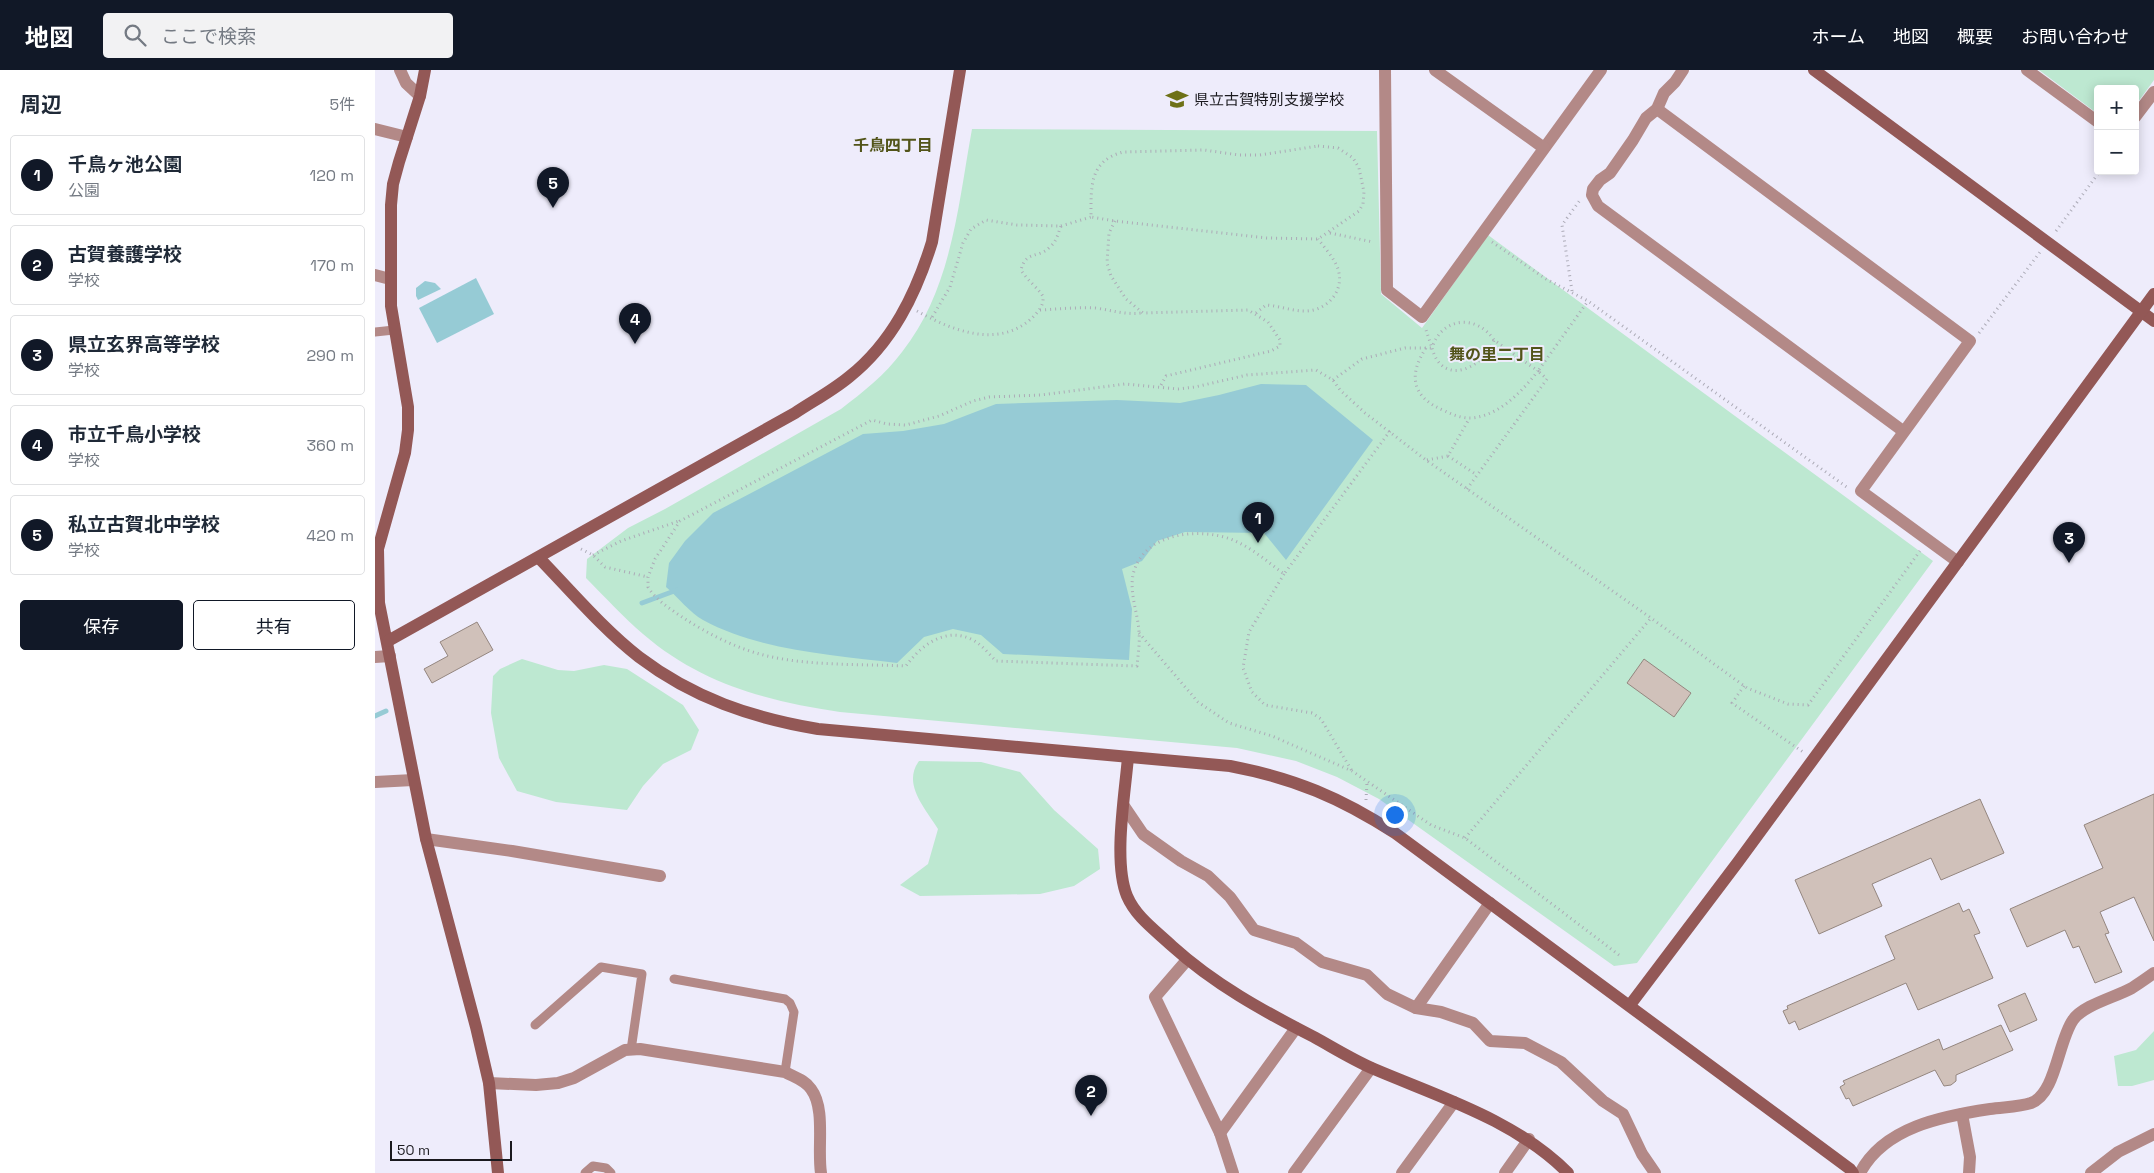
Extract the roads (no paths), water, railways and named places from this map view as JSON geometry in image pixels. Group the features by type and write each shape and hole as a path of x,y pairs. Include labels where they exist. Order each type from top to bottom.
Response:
{"street":[{"path":"400,70 406,83 420,96"},
{"path":"425,70 420,96 393,184 390,279 394,330 408,408 408,430 405,453 377,550 379,603 426,839 489,1083 498,1173"},
{"path":"388,641 795,413 849,378 876,350 907,306 917,287 931,242 960,70"},
{"path":"1385,70 1385,244 1387,290 1422,318 1601,70"},
{"path":"1435,70 1544,148"},
{"path":"1683,70 1664,93 1657,109 1646,118 1610,173 1593,189 1593,195 1598,206 1903,431"},
{"path":"1814,70 2154,321"},
{"path":"2027,70 2094,119"},
{"path":"2139,112 2154,92"},
{"path":"1657,109 1970,341 1861,491 1958,562"},
{"path":"375,129 407,137"},
{"path":"375,275 390,279"},
{"path":"1630,1005 1814,759 2154,294"},
{"path":"539,558 639,657 686,687 729,708 777,722 818,729 1230,766 1269,774 1315,789 1362,812 1395,833 1630,1005 1853,1173"},
{"path":"375,657 390,656"},
{"path":"1128,757 1121,848 1122,877 1127,895 1137,914 1187,960 1232,993 1371,1068 1489,1117 1529,1140 1569,1173"},
{"path":"375,782 413,780"},
{"path":"1124,806 1143,834 1181,861 1208,876 1230,897 1255,930 1296,944 1322,962 1367,975 1387,994 1415,1008 1441,1012 1473,1023 1490,1041 1525,1043 1561,1062 1603,1101 1623,1114 1642,1154 1655,1173"},
{"path":"426,839 512,851 661,876"},
{"path":"1415,1008 1490,903"},
{"path":"1187,960 1155,997 1220,1133 1233,1173"},
{"path":"1860,1173 1866,1160 1884,1143 1903,1131 1962,1114 2033,1103 2043,1094 2051,1081 2066,1033 2074,1018 2088,1009 2132,988 2154,973"},
{"path":"1220,1133 1296,1028"},
{"path":"489,1083 536,1085 558,1083 574,1078 625,1050 640,1049 785,1072 804,1081 819,1104 821,1173"},
{"path":"1294,1173 1371,1068"},
{"path":"1401,1173 1453,1102"},
{"path":"1962,1114 1970,1157 1969,1173"},
{"path":"2091,1173 2118,1152 2154,1134"},
{"path":"1505,1173 1529,1140"}],"lane":[{"path":"375,332 394,330"},
{"path":"535,1025 601,967 643,974 631,1050"},
{"path":"674,979 785,999 790,1003 794,1012 785,1072"},
{"path":"585,1173 593,1166 606,1168 611,1173"}],"water":[{"path":"476,278 494,314 437,343 419,308"},
{"path":"425,281 435,283 441,289 418,300 416,288"},
{"path":"1261,384 1306,385 1373,440 1286,560 1264,533 1185,532 1157,541 1142,561 1122,569 1132,609 1129,660 1003,654 981,635 953,629 924,637 897,663 823,654 748,639 725,630 693,613 666,587 669,563 685,541 713,513 863,434 903,431 944,424 996,404 1117,400 1180,403"}],"waterway":[{"path":"642,603 677,590"},
{"path":"375,716 386,711"}],"place":[{"name":"県立古賀特別支援学校","path":"1177,99"},
{"name":"私立古賀北中学校","path":"553,208"},
{"name":"市立千鳥小学校","path":"635,344"},
{"name":"千鳥ヶ池公園","path":"1258,543"},
{"name":"県立玄界高等学校","path":"2069,563"},
{"name":"古賀養護学校","path":"1091,1116"}],"district":[{"name":"千鳥四丁目","path":"893,145"},
{"name":"舞の里二丁目","path":"1497,354"}]}
